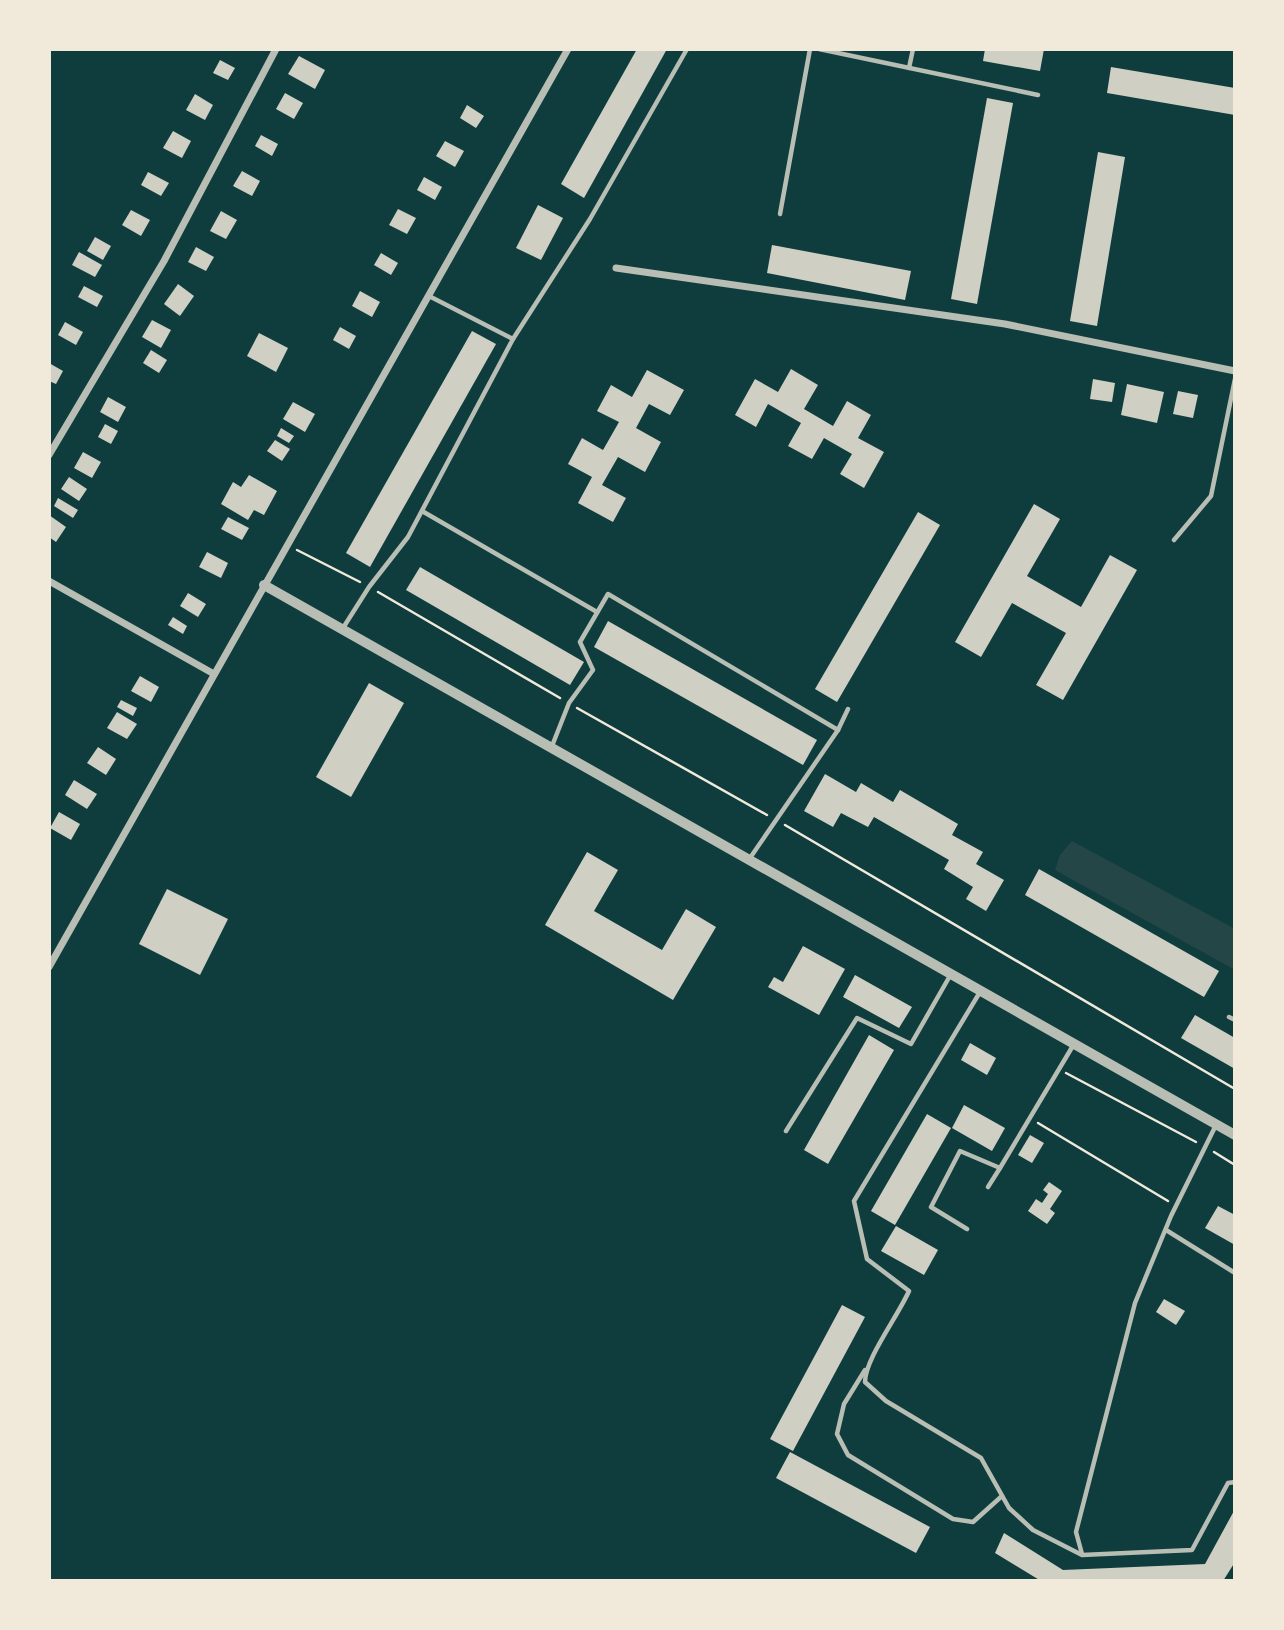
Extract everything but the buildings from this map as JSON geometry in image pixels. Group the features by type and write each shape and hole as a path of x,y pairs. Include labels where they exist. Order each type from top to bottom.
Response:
{"street":[{"path":"49,455 164,261 276,49"},
{"path":"49,967 568,49"},
{"path":"616,268 1005,324 1235,371"},
{"path":"49,580 214,674"},
{"path":"264,585 1235,1135"}],"lane":[{"path":"343,629 369,587 408,537 513,339 590,219 687,49"},
{"path":"780,214 810,49"},
{"path":"819,49 1038,95"},
{"path":"909,68 913,49"},
{"path":"428,296 513,339"},
{"path":"1174,540 1211,496 1235,379"},
{"path":"422,511 597,612"},
{"path":"551,748 569,703 593,670 580,642 608,594 838,730"},
{"path":"749,860 838,730 848,709"},
{"path":"786,1131 857,1018 911,1044 951,974"},
{"path":"980,991 854,1201 867,1259 909,1291 898,1316 844,1404 837,1434 848,1455 953,1519 973,1522 1002,1496"},
{"path":"1229,1017 1235,1020"},
{"path":"988,1187 1074,1044"},
{"path":"1082,1555 1076,1532 1135,1303 1216,1124"},
{"path":"967,1229 931,1207 960,1151 1000,1168"},
{"path":"1166,1230 1235,1273"},
{"path":"865,1370 865,1382 886,1401 981,1458 1009,1508 1033,1530 1082,1555 1192,1550 1228,1483 1235,1482"}],"path":[{"path":"288,545 369,587 775,820 1235,1089"},
{"path":"1059,1069 1235,1165"},
{"path":"1030,1118 1177,1206"}],"shaded area":[{"path":"1072,841 1235,929 1235,970 1055,870 1060,855"}]}
